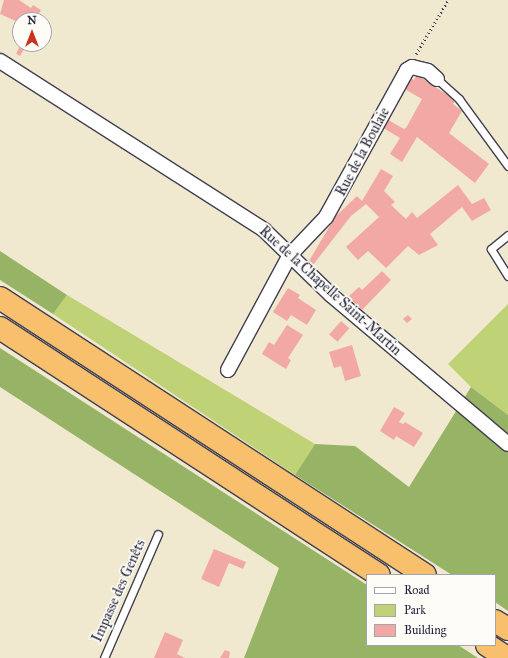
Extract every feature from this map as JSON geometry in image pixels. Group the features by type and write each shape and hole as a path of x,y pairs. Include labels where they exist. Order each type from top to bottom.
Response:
{"highway":[{"path":"0,298 423,574"},
{"path":"0,328 377,574"},
{"path":"496,622 508,629"},
{"path":"488,646 506,658"}],"street":[{"name":"Rue de la Chapelle Saint-Martin","path":"0,61 264,230 331,295 508,444"},
{"path":"406,70 412,67 428,71 437,79"},
{"name":"Rue de la Boulaie","path":"228,370 290,255 326,217 406,70"}],"lane":[{"path":"437,79 458,99 508,166"},
{"path":"508,235 491,249 508,276"},
{"name":"Impasse des Genêts","path":"104,658 158,534"}],"path":[{"path":"406,70 448,0"}],"green space":[{"path":"0,251 67,295 53,314 0,280"},
{"path":"67,295 315,444 295,475 53,314"},
{"path":"508,304 508,415 471,387 448,364"},
{"path":"0,348 366,584 366,646 460,646 478,658 244,658 279,568 0,387"},
{"path":"471,387 508,415 508,611 496,603 496,574 450,574 295,475 315,444 355,446 409,487"}],"building":[{"path":"4,0 19,0 31,8 33,5 41,10 40,12 12,12 12,19 0,14"},
{"path":"17,52 22,52 20,56 16,54"},
{"path":"417,75 455,100 453,104 462,111 449,133 489,164 475,183 417,137 402,162 390,154 400,138 380,126 385,118 404,129 406,128 422,99 401,87 407,76 414,80"},
{"path":"381,169 393,176 384,191 395,202 391,205 406,219 412,212 417,218 458,185 472,204 484,198 491,210 472,221 462,207 430,234 438,245 419,255 408,246 386,268 368,251 358,260 346,247 379,217 366,204 351,216 313,265 309,261 335,217 357,196 362,201"},
{"path":"382,271 391,280 362,310 348,297 359,287 362,290"},
{"path":"288,288 300,295 298,298 316,310 307,325 291,315 287,321 273,312"},
{"path":"408,315 412,319 407,323 403,319"},
{"path":"341,321 349,328 337,342 329,335"},
{"path":"287,325 303,335 288,358 291,360 286,369 262,354 269,342 274,345"},
{"path":"352,345 361,376 345,381 341,366 334,368 329,352"},
{"path":"394,407 405,413 399,422 403,424 405,422 423,433 414,447 396,436 394,440 380,431"},
{"path":"214,549 246,562 243,569 229,563 219,587 201,579"},
{"path":"165,632 183,640 177,654 185,658 154,658"},
{"path":"225,650 230,652 229,658 220,658"}]}
